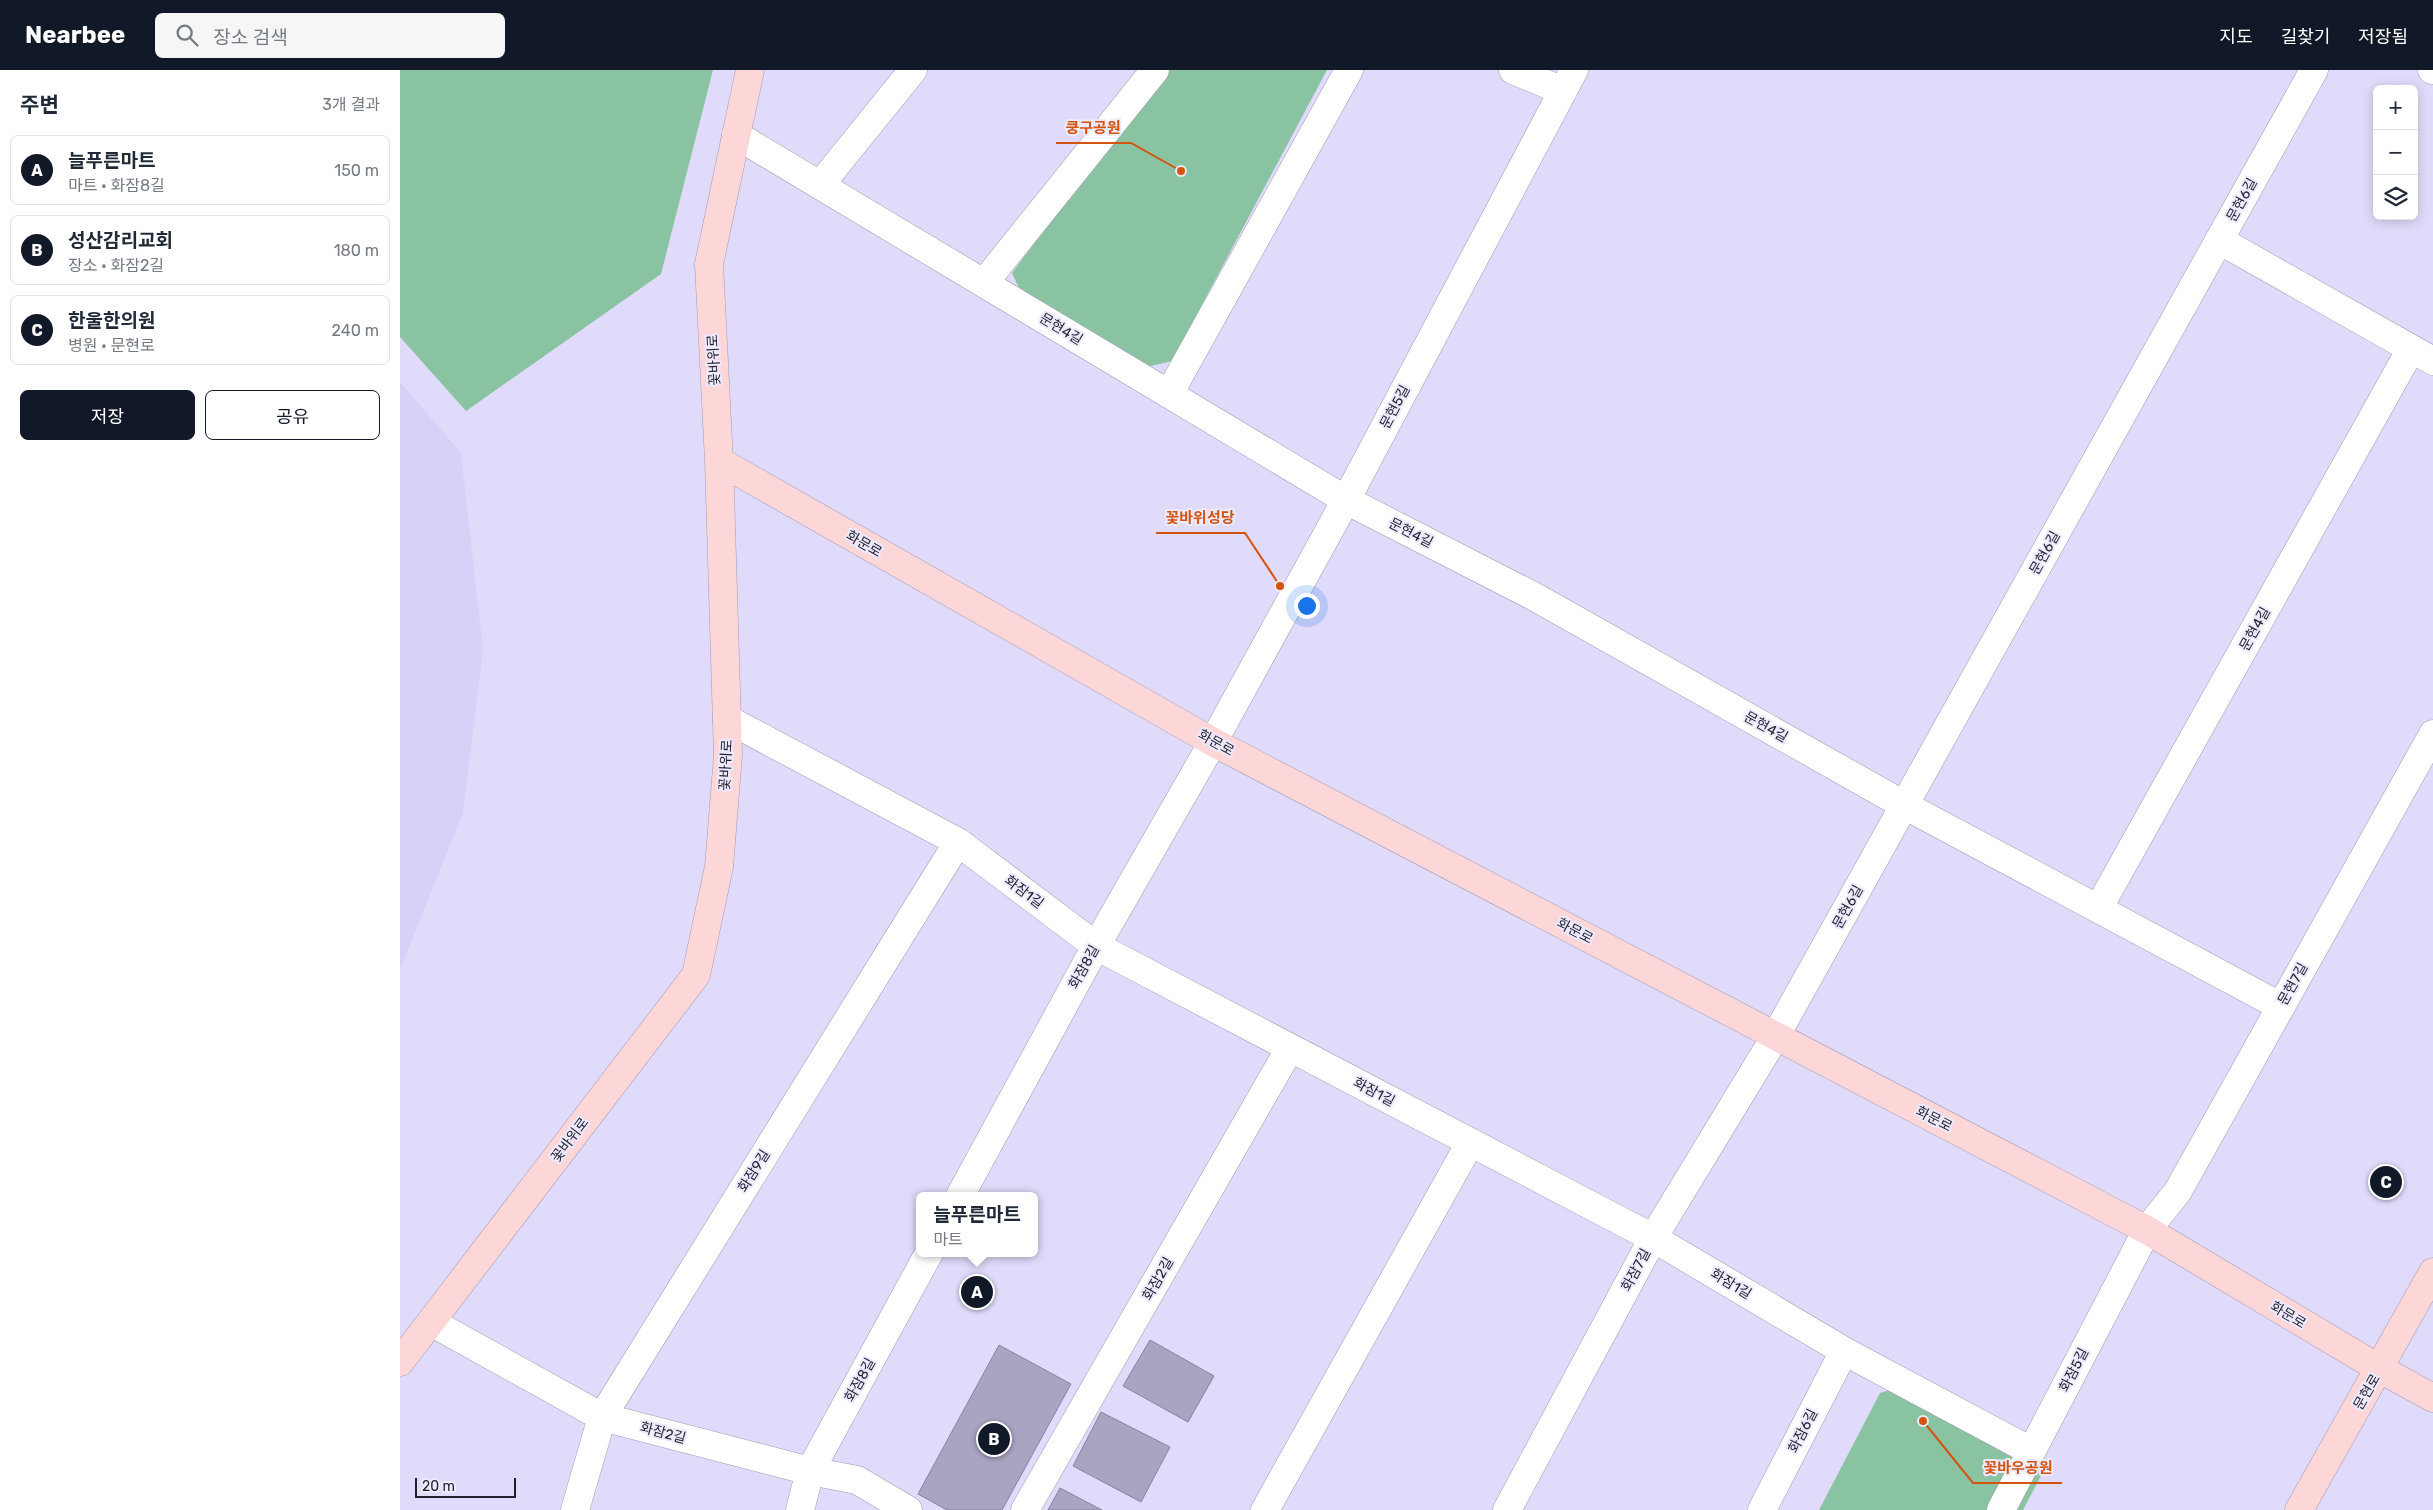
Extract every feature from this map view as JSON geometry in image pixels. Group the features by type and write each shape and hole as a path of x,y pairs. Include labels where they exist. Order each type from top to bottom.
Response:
{"street":[{"name":"꽃바위로","path":"400,1362 696,975 719,867 728,755 719,461 710,264 750,70"},
{"path":"820,185 913,70"},
{"path":"984,283 1155,70"},
{"path":"1169,394 1349,70"},
{"path":"1513,70 1569,80"},
{"name":"문현6길","path":"1775,1037 2314,70"},
{"name":"문현5길","path":"1213,742 1346,500 1569,80"},
{"name":"문현4길","path":"736,135 1346,500 1535,597 1904,805 2280,1006"},
{"path":"2219,240 2422,355"},
{"name":"문현4길","path":"2098,909 2422,355"},
{"name":"화문로","path":"719,461 1213,742 2147,1230 2380,1370 2433,1398"},
{"name":"화잠1길","path":"727,719 958,842 1096,946 1653,1238 1844,1351 2031,1451"},
{"name":"문현7길","path":"2147,1230 2178,1191 2280,1006 2424,772 2433,734"},
{"name":"화잠8길","path":"962,1192 1096,946 1213,742"},
{"name":"화잠9길","path":"575,1510 602,1417 958,842"},
{"name":"화잠7길","path":"1507,1510 1653,1238 1775,1037"},
{"name":"화잠2길","path":"1025,1510 1290,1048"},
{"path":"1266,1510 1470,1143"},
{"name":"화잠5길","path":"2001,1510 2147,1230"},
{"name":"화잠8길","path":"800,1510 810,1471 927,1257"},
{"name":"문현로","path":"2299,1510 2380,1370 2433,1272"},
{"name":"화잠2길","path":"431,1322 602,1417 810,1471 857,1480 908,1510"},
{"name":"화잠6길","path":"1762,1510 1844,1351"}],"shaded area":[{"path":"400,382 461,453 483,650 463,813 400,969"}],"green space":[{"path":"400,70 713,70 661,274 466,411 400,337"},
{"path":"1165,70 1327,70 1172,361 1142,368 1025,301 1012,273"},
{"path":"1906,1385 2037,1450 2043,1472 2023,1510 1819,1510 1880,1393"}],"building":[{"path":"1150,1340 1214,1376 1188,1422 1123,1386"},
{"path":"999,1345 1071,1384 1002,1510 947,1510 918,1494"},
{"path":"1101,1412 1170,1447 1141,1502 1073,1466"},
{"path":"1060,1488 1102,1510 1048,1510"}],"place":[{"name":"쿵구공원","path":"1181,171"},
{"name":"꽃바위성당","path":"1280,586"},
{"name":"한울한의원","path":"2386,1182"},
{"name":"늘푸른마트","path":"977,1292"},
{"name":"꽃바우공원","path":"1923,1421"},
{"name":"성산감리교회","path":"994,1439"}]}
